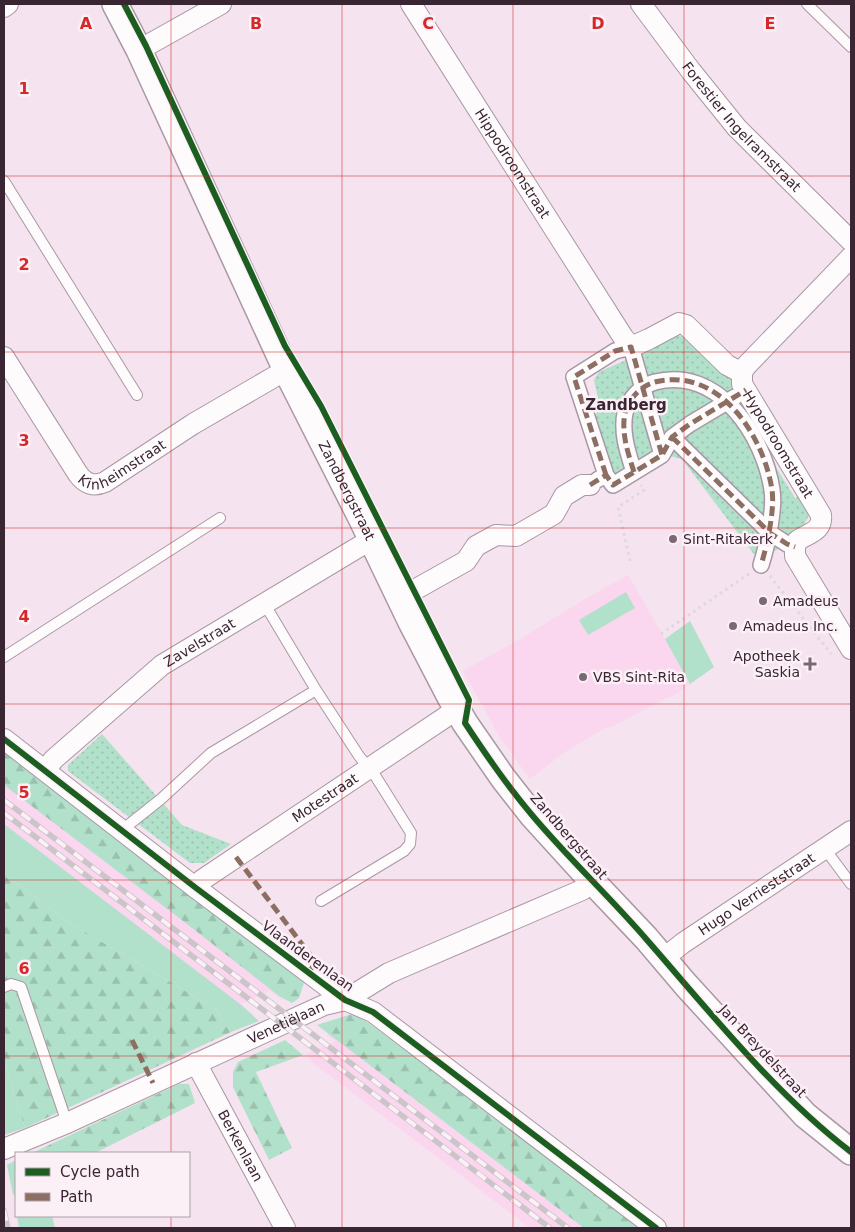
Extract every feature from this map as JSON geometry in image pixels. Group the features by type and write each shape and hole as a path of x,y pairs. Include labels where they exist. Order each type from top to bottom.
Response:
{"street":[{"path":"4,7 8,4"},
{"name":"Zandbergstraat","path":"115,4 139,50 286,370 456,710 503,778 532,815 646,938 663,959"},
{"path":"139,50 221,4"},
{"name":"Hippodroomstraat","path":"411,4 631,347"},
{"name":"Forestier Ingelramstraat","path":"641,4 691,72 736,128 851,241"},
{"path":"400,598 466,561 476,546 496,535 516,536 554,514 564,496 582,485 598,480 613,485 662,455 672,437 728,402 744,382 745,367 851,257"},
{"name":"Hypodroomstraat","path":"631,347 679,322 686,325 744,382 821,515 821,523 818,529 798,539 794,547"},
{"path":"598,480 574,377 615,351 631,347 662,455"},
{"name":"Kinheimstraat","path":"4,357 11,384 81,478 87,483 98,485 193,424 286,370"},
{"path":"634,472 627,448 624,424 625,411 630,401 642,387 659,381 686,380 710,389 728,402 743,420 764,457 773,492 770,533 761,565"},
{"path":"672,437 770,533 794,547 796,559 842,653"},
{"name":"Zavelstraat","path":"45,770 54,759 162,665 372,539"},
{"name":"Motestraat","path":"196,888 202,880 368,767 456,710"},
{"name":"Vlaanderenlaan","path":"4,739 196,888 345,1000 373,1012 656,1228"},
{"name":"Hugo Verrieststraat","path":"663,959 683,943 851,831"},
{"name":"Venetiëlaan","path":"4,1149 67,1123 324,1005 345,1000 389,973 582,890 592,881"},
{"name":"Jan Breydelstraat","path":"663,959 805,1115 851,1152"},
{"name":"Berkenlaan","path":"196,1064 285,1228"}],"lane":[{"path":"807,4 851,47"},
{"path":"4,181 137,395"},
{"path":"4,658 220,518"},
{"path":"264,603 316,690 359,756 376,777 411,833 410,844 404,851 321,901"},
{"path":"122,830 161,799 211,753 316,690"},
{"path":"825,849 851,884"},
{"path":"4,987 11,984 21,987 67,1123"}],"path":[{"path":"630,561 618,507 644,490 634,472"},
{"path":"661,634 761,565 842,653"}],"shaded area":[{"name":"VBS Sint-Rita","path":"628,575 665,639 690,621 714,667 670,698 611,727 607,727 565,752 530,779 501,739 463,671"},
{"path":"4,759 296,992 282,1000 270,991 241,1004 254,1015 236,1022 4,874"},
{"path":"330,1031 626,1228 530,1228 312,1062 306,1054 335,1041 327,1035"}],"green space":[{"path":"673,335 687,337 734,374 761,429 755,433 795,498 802,495 805,501 809,515 803,527 784,537 778,549 759,561 682,459 666,455 612,489 594,417 600,408 594,380 599,372 637,355"},
{"path":"626,592 635,608 588,635 579,620"},
{"path":"690,621 714,667 690,684 665,639"},
{"path":"102,734 182,825 231,844 204,863 190,863 68,771 68,765"},
{"path":"4,752 256,943 304,983 299,998 292,1003 279,996 4,785"},
{"path":"4,824 240,1004 259,1021 231,1032 216,1009 68,922 4,874"},
{"path":"4,874 68,922 216,1009 231,1032 25,1128 4,1062"},
{"path":"355,1013 647,1228 584,1228 317,1025"},
{"path":"285,1040 303,1055 256,1072 292,1148 269,1160 233,1087 233,1072 238,1062"},
{"path":"4,1062 25,1128 4,1135"},
{"path":"179,1084 189,1084 195,1103 97,1152 34,1152"},
{"path":"15,1161 15,1194 13,1195 7,1165"},
{"path":"17,1217 52,1217 55,1228 19,1228"}],"railway":[{"path":"4,800 568,1228"},
{"path":"4,813 550,1228"},
{"path":"4,1210 8,1228"}],"marked path":[{"path":"606,475 574,377 615,351 631,347 662,455"},
{"path":"634,472 626,443 624,420 629,402 636,393 645,386 655,382 678,380 699,385 718,395 735,410 748,428 759,448 767,469 773,498 768,538 761,565"},
{"path":"590,485 606,475 613,485 662,455 672,437 690,424 746,390"},
{"path":"672,437 770,533 795,547"},
{"path":"236,857 311,956 317,961 308,973"},
{"path":"132,1040 153,1083"}],"cycle path":[{"path":"124,4 146,46 285,346 321,406 469,700 465,723 505,782 546,831 633,924 744,1051 796,1105 851,1152"},
{"path":"4,739 196,888 345,1000 373,1012 656,1228"}],"place":[{"name":"Sint-Ritakerk","path":"673,539"},
{"name":"Amadeus","path":"763,601"},
{"name":"Amadeus Inc.","path":"733,626"},
{"name":"Apotheek Saskia","path":"810,664"},
{"name":"VBS Sint-Rita","path":"583,677"}],"district":[{"name":"Zandberg","path":"626,405"}]}
